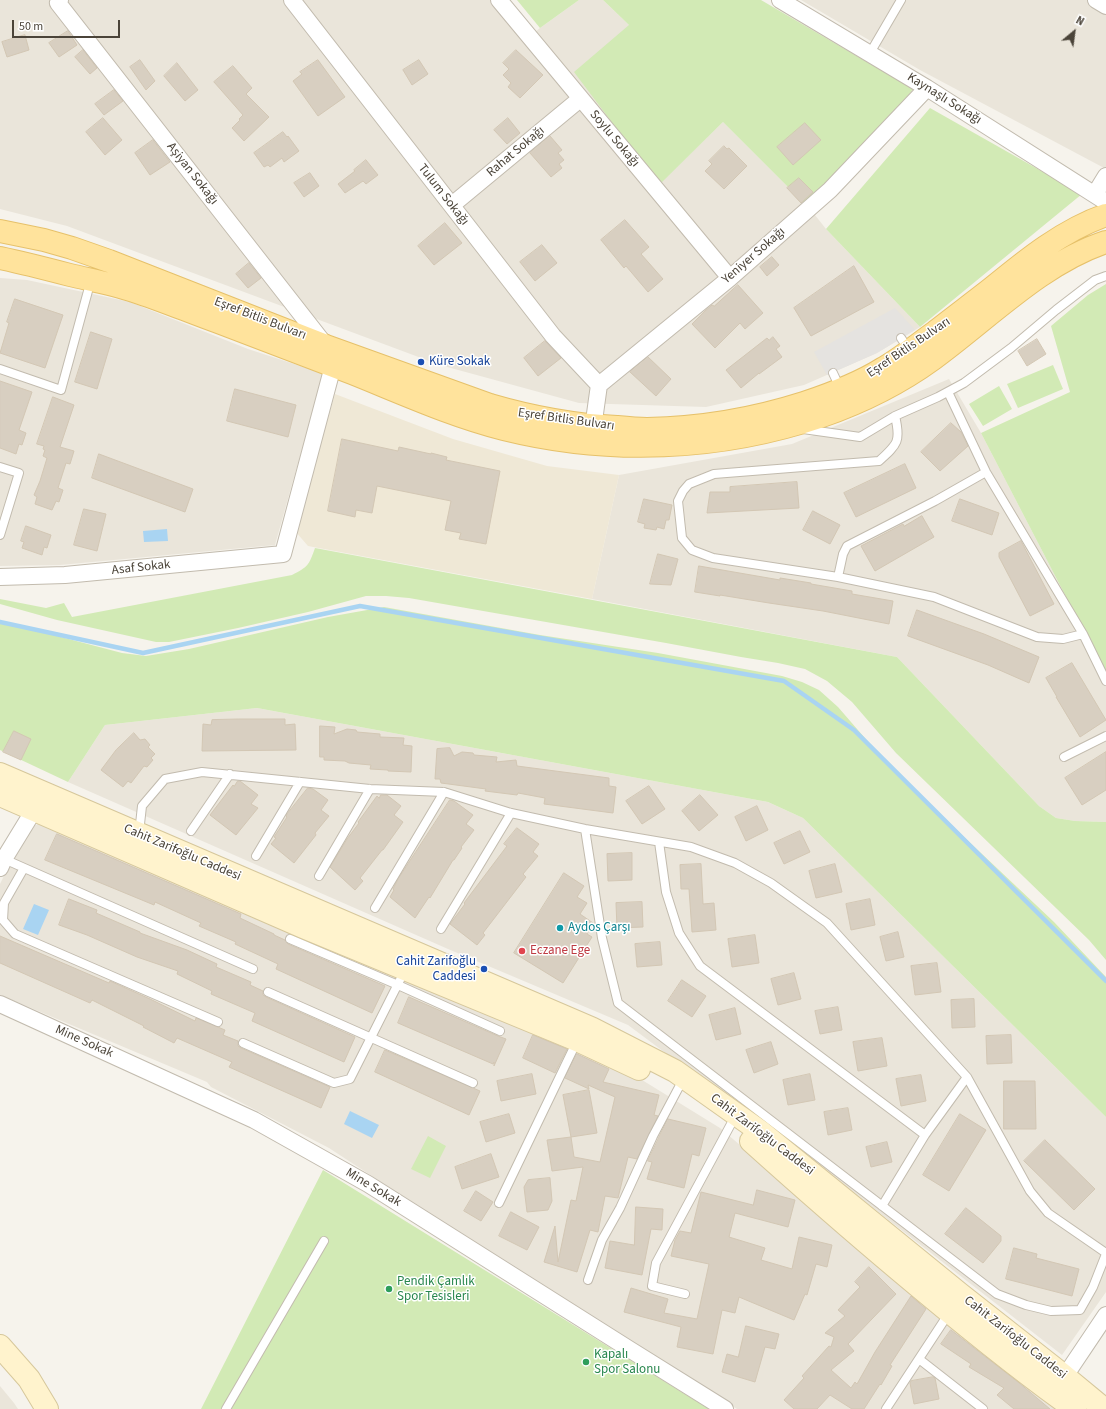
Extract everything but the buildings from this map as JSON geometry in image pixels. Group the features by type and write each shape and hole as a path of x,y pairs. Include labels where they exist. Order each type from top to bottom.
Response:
{"main road":[{"name":"Eşref Bitlis Bulvarı","path":"0,258 134,291 480,422 530,435 592,435 646,429 686,427 732,421 776,412 823,396 837,381 860,381 882,369 905,344 1046,247 1078,228 1106,215"},
{"name":"Eşref Bitlis Bulvarı","path":"0,231 44,240 109,261 326,346 490,405 512,412 548,419 592,435 638,446 685,445 721,441 786,427 854,404 894,384 931,361 1059,263 1106,242"},
{"name":"Cahit Zarifoğlu Caddesi","path":"0,774 38,801 135,843 402,977 577,1040 679,1088 732,1124 811,1195 949,1312 1059,1385 1104,1409"},
{"name":"Cahit Zarifoğlu Caddesi","path":"0,795 38,801"},
{"name":"Cahit Zarifoğlu Caddesi","path":"135,843 311,907 591,1028 675,1071 761,1132 960,1294 1059,1385 1075,1409"},
{"path":"0,1346 29,1379 47,1409"},
{"path":"0,1369 19,1390 32,1409"}],"street":[{"name":"Tulum Sokağı","path":"292,0 553,336 599,385"},
{"name":"Soylu Sokağı","path":"499,0 730,278"},
{"name":"Kaynaşlı Sokağı","path":"780,0 927,88 1100,198"},
{"path":"1096,0 1106,6"},
{"name":"Aşiyan Sokağı","path":"59,2 326,346"},
{"name":"Yeniyer Sokağı","path":"599,385 730,278 830,190 927,88"},
{"name":"Rahat Sokağı","path":"452,205 580,99"},
{"path":"1100,198 1106,176"},
{"name":"Asaf Sokak","path":"0,577 65,575 283,554 333,366"},
{"path":"592,435 599,385"},
{"path":"2,864 38,801"},
{"name":"Mine Sokak","path":"0,1004 261,1124 368,1184 725,1409"},
{"path":"1059,1385 1106,1315"}],"lane":[{"path":"870,53 901,0"},
{"path":"786,427 860,437 895,416 938,397 964,383 1011,348 1056,310 1095,280 1106,276"},
{"path":"0,369 61,390 91,280"},
{"path":"948,392 986,472 1083,634 1106,682"},
{"path":"895,416 899,431 898,440 891,450 879,461 714,474 689,484 683,491 678,501 682,538 692,550 713,558 838,577 934,597 982,617 1037,637 1063,639 1083,634"},
{"path":"0,467 18,474 4,510 0,535"},
{"path":"838,577 843,554 847,546 929,505 986,472"},
{"path":"1064,757 1106,736"},
{"path":"135,843 142,806 165,779 202,772 370,789 444,792 511,813 585,830 690,847 735,863 771,883 827,923 966,1077 1030,1191 1048,1213 1106,1253 1093,1287 1080,1310 1051,1311 1026,1305 997,1294 618,1003 602,938 585,830"},
{"path":"191,831 230,774"},
{"path":"256,856 300,782"},
{"path":"318,876 370,789"},
{"path":"375,908 444,792"},
{"path":"441,929 511,813"},
{"path":"659,842 666,892 679,933 700,966 925,1135"},
{"path":"2,864 24,868 253,970"},
{"path":"24,868 4,903 3,920 15,934 218,1022"},
{"path":"290,939 402,977 500,1031"},
{"path":"243,1043 334,1083 350,1079 402,977"},
{"path":"268,992 473,1083"},
{"path":"499,1203 577,1040"},
{"path":"882,1206 925,1135 966,1077"},
{"path":"588,1280 602,1240 620,1208 653,1136 679,1088"},
{"path":"685,1294 652,1286 656,1263 732,1124"},
{"path":"226,1409 324,1241"},
{"path":"886,1409 949,1312"},
{"path":"919,1359 983,1409"}],"shaded area":[{"path":"0,0 491,0 524,41 579,0 603,0 629,25 659,184 723,122 811,210 826,229 920,327 877,353 804,385 706,407 579,403 440,365 67,226 0,209"},
{"path":"801,0 1106,0 1106,169 920,70"},
{"path":"0,278 27,280 130,302 248,349 325,374 275,545 60,565 0,566"},
{"path":"895,308 915,330 877,353 827,375 814,352"},
{"path":"949,379 981,433 1106,674 1106,822 1075,821 1056,818 1039,806 897,657 592,599 619,475 792,444"},
{"path":"335,394 453,439 547,466 619,475 592,599 308,546 295,531"},
{"path":"257,708 768,802 803,818 1106,1117 1106,1292 1062,1355 868,1204 628,1025 448,949 68,782 105,725"},
{"path":"38,824 281,930 621,1067 720,1128 808,1203 1071,1409 737,1409 457,1234 329,1148 211,1087 207,1082 0,995 0,884 27,829"},
{"path":"0,1386 14,1403 18,1409 0,1409"}],"green space":[{"path":"517,0 579,0 540,28"},
{"path":"603,0 761,0 913,89 882,134 811,210 723,122 659,185 574,72 629,25"},
{"path":"930,108 1082,194 920,327 826,229"},
{"path":"1106,284 1106,674 981,433 1070,392 1051,326 1088,295"},
{"path":"1053,365 1063,389 1018,408 1007,384"},
{"path":"999,386 1012,409 983,426 969,404"},
{"path":"315,548 897,657 1039,806 1056,818 1075,821 1106,822 1106,960 1089,940 896,753 852,702 827,681 805,669 409,598 386,596 366,596 308,612 169,642 156,642 57,620 0,604 0,599 46,608 64,603 72,617 292,575 302,570 307,565"},
{"path":"384,607 540,635 658,653 782,676 802,682 819,690 838,707 890,767 1054,922 1106,977 1106,1117 803,818 768,802 257,708 105,725 68,782 0,750 0,621 122,653 146,656 189,649 328,617"},
{"path":"428,1136 446,1146 430,1178 411,1169"},
{"name":"Pendik Çamlık Spor Tesisleri","path":"323,1170 709,1409 201,1409"}],"water":[{"path":"167,529 168,541 144,542 143,531"},
{"path":"34,904 49,910 38,935 23,929"},
{"path":"350,1111 379,1125 372,1138 344,1124"}],"waterway":[{"path":"0,622 143,653 360,606 784,681 854,730 1106,981"}],"place":[{"name":"Küre Sokak","path":"421,362"},
{"name":"Aydos Çarşı","path":"560,928"},
{"name":"Eczane Ege","path":"522,951"},
{"name":"Cahit Zarifoğlu Caddesi","path":"484,969"},
{"name":"Pendik Çamlık Spor Tesisleri","path":"389,1289"},
{"name":"Kapalı Spor Salonu","path":"586,1362"}]}
